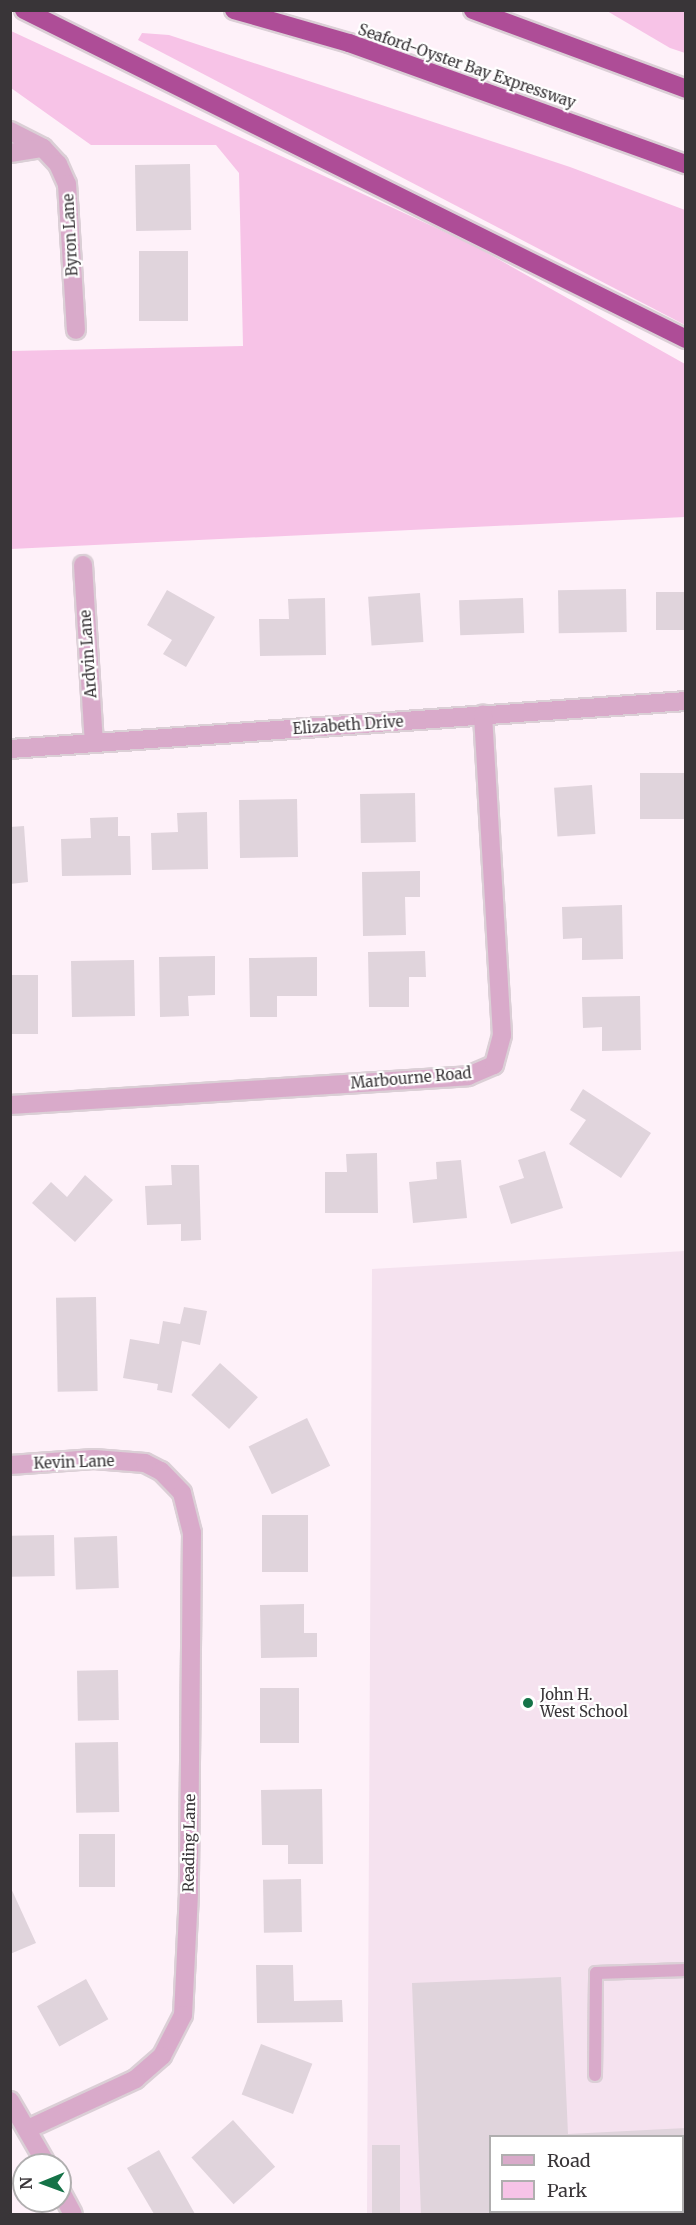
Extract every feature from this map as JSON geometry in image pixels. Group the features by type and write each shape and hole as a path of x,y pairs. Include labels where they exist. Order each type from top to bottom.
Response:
{"highway":[{"path":"24,10 686,339"},
{"name":"Seaford-Oyster Bay Expressway","path":"234,10 360,47 686,164"},
{"path":"473,10 686,89"}],"street":[{"path":"10,131 43,148"},
{"path":"10,153 43,148"},
{"name":"Byron Lane","path":"43,148 58,164 67,184 76,330"},
{"name":"Ardvin Lane","path":"82,565 94,743"},
{"name":"Elizabeth Drive","path":"10,748 686,701"},
{"name":"Marbourne Road","path":"10,1105 468,1076 494,1065 502,1035 483,715"},
{"name":"Kevin Lane","path":"10,1465 94,1459 145,1463 168,1478"},
{"name":"Reading Lane","path":"28,2129 136,2079 162,2056 183,2015 189,1893 192,1533 182,1493 168,1478"},
{"path":"10,2101 41,2153"}],"lane":[{"path":"595,2075 596,1973 686,1971"}],"shaded area":[{"name":"John H. West School","path":"685,1251 685,2214 367,2214 372,1269"}],"green space":[{"path":"607,11 685,11 685,53 670,48"},
{"path":"11,31 473,245 685,364 685,517 11,549 11,351 243,346 239,173 216,145 91,145 11,88"},
{"path":"142,33 169,35 570,167 685,210 685,325 138,40"}],"building":[{"path":"190,164 191,230 136,231 135,165"},
{"path":"139,251 188,251 188,321 139,321"},
{"path":"626,589 627,632 559,633 558,590"},
{"path":"167,590 215,617 186,667 163,654 172,640 147,625"},
{"path":"656,592 686,592 686,630 656,630"},
{"path":"420,593 423,642 372,646 368,597"},
{"path":"325,598 326,655 260,656 259,619 289,619 288,599"},
{"path":"523,598 524,633 460,635 459,600"},
{"path":"640,773 686,773 686,819 640,819"},
{"path":"592,785 595,834 558,837 554,788"},
{"path":"415,793 416,842 361,843 360,794"},
{"path":"297,799 298,857 240,858 239,800"},
{"path":"207,812 208,869 152,870 151,833 178,832 177,813"},
{"path":"118,817 118,836 130,836 131,875 62,876 61,839 91,838 90,818"},
{"path":"24,826 28,882 10,884 10,827"},
{"path":"420,871 420,897 405,897 406,935 363,936 362,872"},
{"path":"622,905 623,959 582,960 582,938 563,939 562,907"},
{"path":"425,951 426,977 409,977 409,1007 369,1007 368,952"},
{"path":"215,956 215,995 188,996 189,1016 160,1017 159,957"},
{"path":"317,957 317,996 277,996 277,1017 250,1017 249,958"},
{"path":"134,960 135,1016 72,1017 71,961"},
{"path":"10,975 38,975 38,1034 10,1034"},
{"path":"640,996 641,1050 602,1051 602,1027 583,1028 582,997"},
{"path":"583,1089 651,1133 621,1178 569,1144 586,1120 570,1110"},
{"path":"545,1151 563,1208 511,1224 499,1186 524,1178 518,1160"},
{"path":"377,1153 378,1213 325,1213 325,1172 347,1172 346,1154"},
{"path":"461,1160 467,1218 413,1223 409,1182 437,1179 436,1162"},
{"path":"171,1165 199,1165 201,1240 181,1241 181,1224 147,1225 145,1186 172,1185"},
{"path":"85,1175 113,1200 75,1242 32,1203 51,1182 67,1197"},
{"path":"96,1297 98,1391 58,1392 56,1298"},
{"path":"184,1307 207,1311 200,1345 182,1341 172,1393 157,1390 158,1384 123,1378 130,1339 159,1344 163,1321 180,1324"},
{"path":"220,1363 258,1397 229,1429 191,1395"},
{"path":"307,1418 330,1466 272,1494 249,1446"},
{"path":"262,1515 308,1515 308,1572 262,1572"},
{"path":"54,1535 55,1576 11,1577 10,1536"},
{"path":"117,1536 119,1588 76,1589 74,1538"},
{"path":"304,1604 304,1633 317,1633 317,1657 261,1658 260,1605"},
{"path":"118,1670 119,1720 78,1721 77,1671"},
{"path":"260,1688 299,1688 299,1743 260,1743"},
{"path":"118,1742 119,1812 76,1813 75,1743"},
{"path":"322,1789 323,1864 288,1864 288,1845 262,1845 261,1790"},
{"path":"79,1834 115,1834 115,1887 79,1887"},
{"path":"301,1879 302,1932 264,1933 263,1880"},
{"path":"10,1886 36,1943 10,1954"},
{"path":"256,1965 293,1965 294,2001 342,2000 343,2022 257,2023"},
{"path":"561,1977 568,2134 686,2128 686,2214 421,2214 412,1983"},
{"path":"86,1979 108,2019 59,2046 37,2006"},
{"path":"261,2044 312,2064 293,2114 242,2094"},
{"path":"233,2120 275,2167 234,2204 191,2157"},
{"path":"372,2145 400,2145 400,2214 372,2214"},
{"path":"159,2150 195,2214 154,2214 127,2168"}],"place":[{"name":"John H. West School","path":"528,1703"}]}
